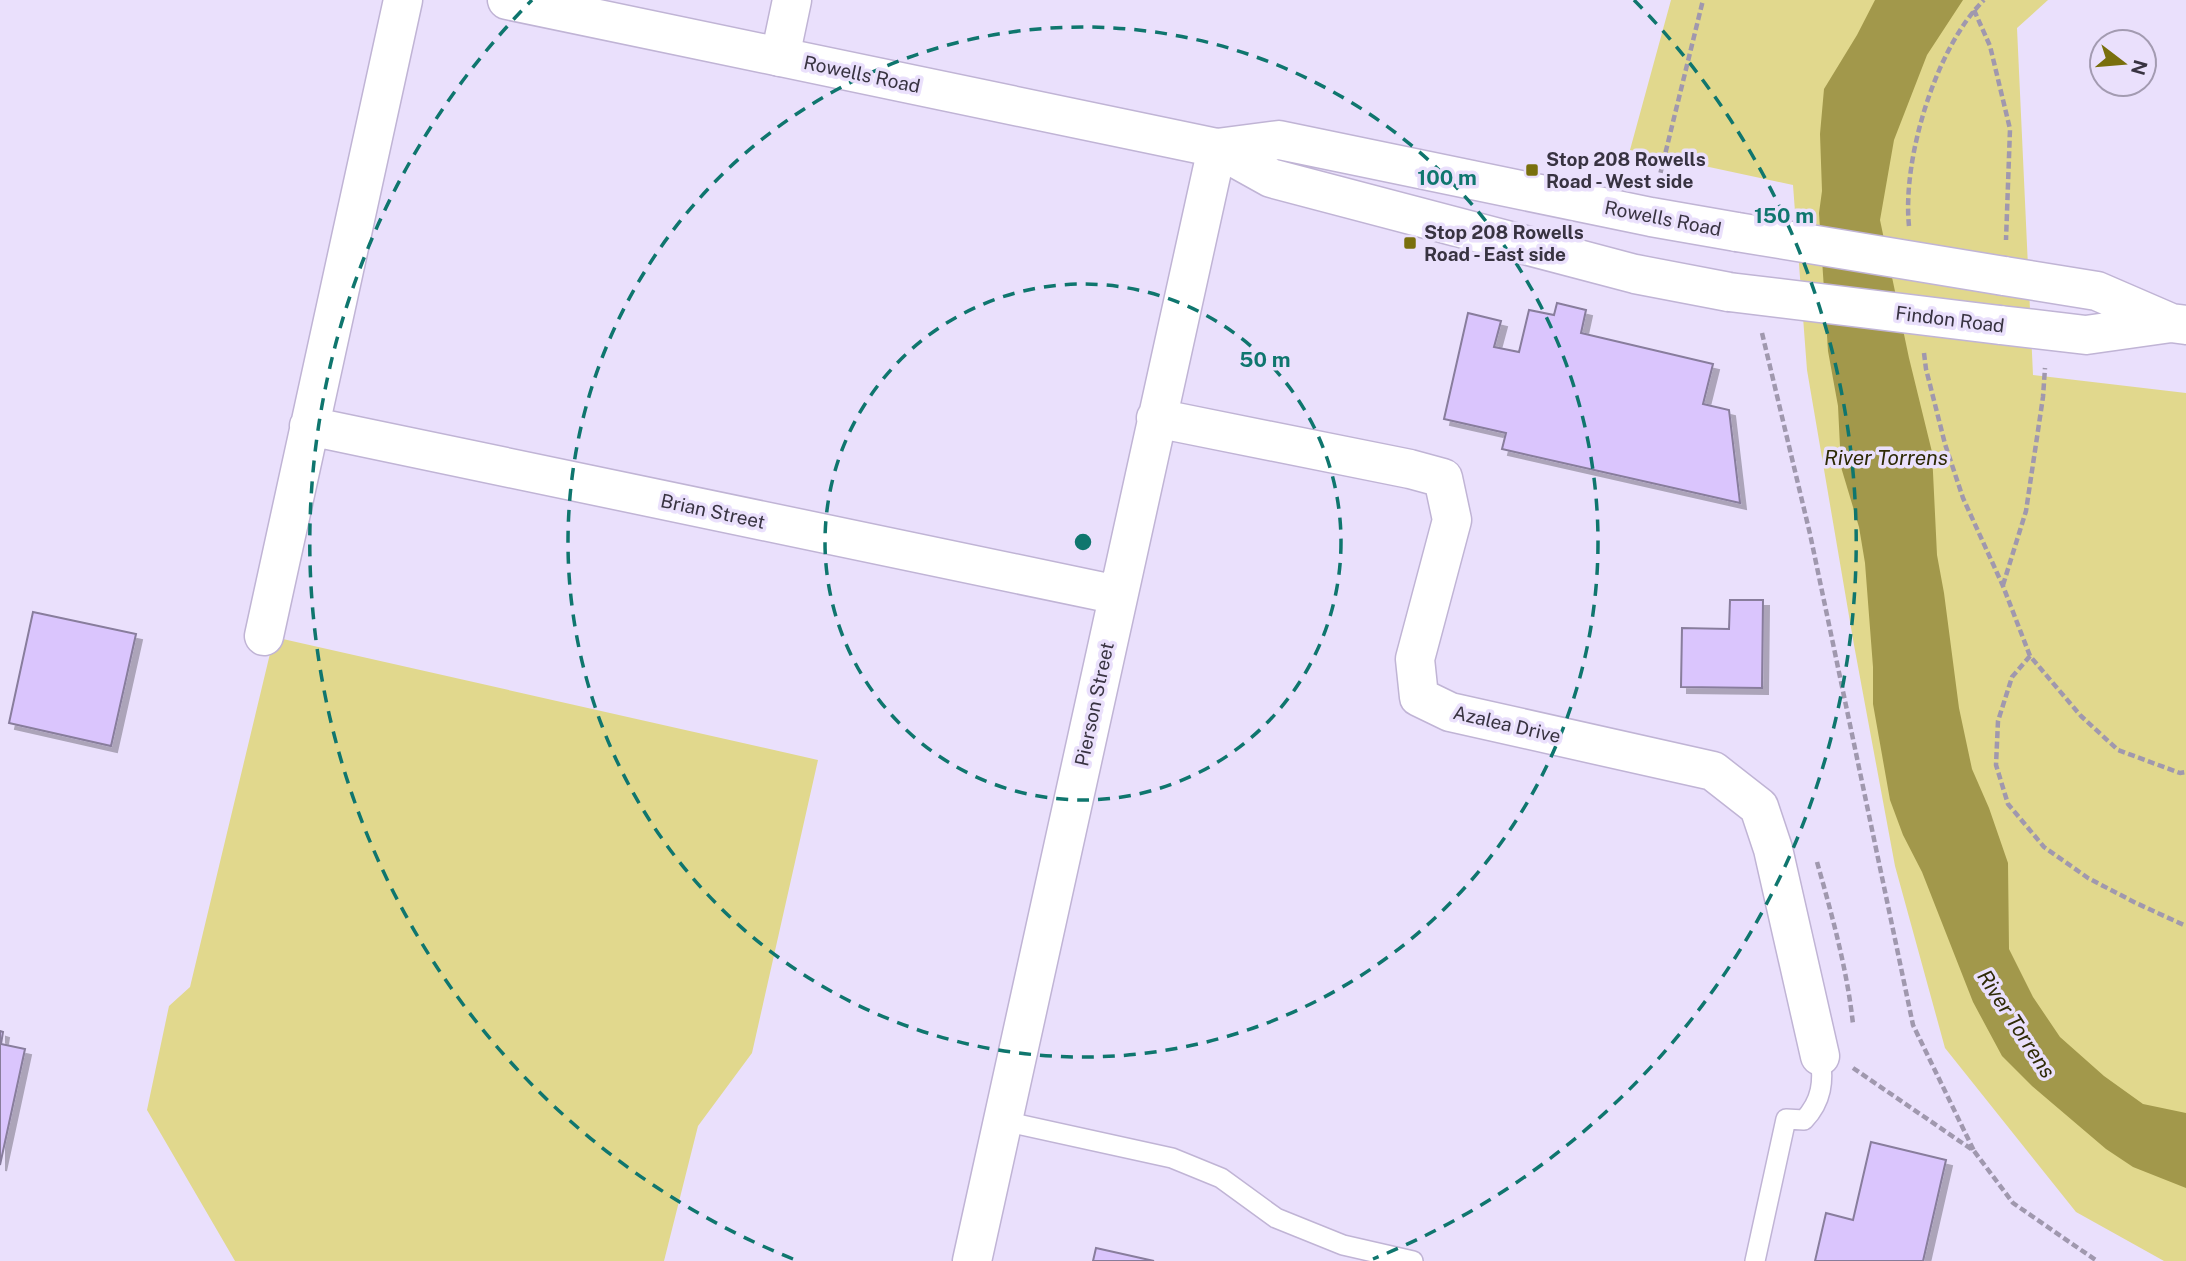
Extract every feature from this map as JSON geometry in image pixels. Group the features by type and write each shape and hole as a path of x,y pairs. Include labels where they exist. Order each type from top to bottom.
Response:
{"street":[{"path":"264,636 403,0"},
{"name":"Rowells Road","path":"507,0 1217,148 1271,178 1635,274 1729,292"},
{"path":"780,57 792,0"},
{"name":"Rowells Road","path":"1217,148 1279,140 1651,217 1737,232"},
{"name":"Pierson Street","path":"972,1261 1217,148"},
{"name":"Findon Road","path":"1737,232 2097,291 2178,324"},
{"name":"Findon Road","path":"1729,292 2086,335 2178,324"},
{"name":"Azalea Drive","path":"1156,418 1443,478 1452,520 1415,659 1419,697 1450,712 1713,771 1759,807 1773,849 1821,1056"},
{"name":"Brian Street","path":"309,426 1118,595"}],"lane":[{"path":"1755,1261 1786,1119 1804,1120 1815,1109 1824,1079 1821,1056"},
{"path":"1003,1121 1172,1157 1221,1178 1276,1218 1343,1245 1413,1261"}],"path":[{"path":"1651,217 1703,0"},
{"path":"1910,234 1907,206 1914,149 1930,92 1950,47 1974,10 1984,0"},
{"path":"1974,10 1990,46 2010,129 2004,276"},
{"path":"1729,292 1761,329 1810,534 1913,1025 1974,1151 2012,1203 2097,1261"},
{"path":"2003,586 2026,511 2043,397 2048,331"},
{"path":"1923,342 1926,369 1945,444 1963,498 2003,586 2030,656 2081,716 2118,750 2180,773 2186,772"},
{"path":"2030,656 2012,677 1998,721 1996,765 2008,804 2044,847 2077,870 2136,903 2186,926"},
{"path":"1821,1056 1858,1070 1974,1151"}],"shaded area":[{"path":"1671,0 2048,0 2017,28 2033,375 2186,393 2186,1261 2164,1261 2076,1212 1945,1048 1895,866 1854,645 1807,370 1793,185 1630,150"},
{"path":"274,637 818,760 752,1053 698,1126 664,1261 235,1261 147,1110 169,1006 190,987"}],"water":[{"name":"River Torrens","path":"1875,0 1963,0 1927,55 1894,140 1880,220 1932,452 1937,555 1959,708 1972,769 2008,863 2009,949 2033,997 2060,1037 2104,1076 2143,1104 2186,1113 2186,1188 2133,1167 2106,1149 2032,1086 2002,1056 1973,1002 1922,872 1903,835 1890,800 1873,704 1865,563 1859,527 1841,467 1838,406 1828,351 1819,213 1822,191 1820,134 1824,89"}],"building":[{"path":"1557,303 1586,310 1581,333 1713,364 1703,404 1729,410 1740,503 1502,449 1506,433 1444,419 1468,313 1501,321 1494,347 1519,352 1529,310 1554,315"},
{"path":"1730,600 1763,600 1762,688 1681,687 1682,628 1729,629"},
{"path":"33,612 136,634 111,746 9,723"},
{"path":"0,1031 3,1032 1,1044 25,1049 0,1165"},
{"path":"1871,1142 1946,1160 1923,1261 1815,1261 1826,1213 1853,1220"},
{"path":"1096,1248 1154,1261 1093,1261"}],"place":[{"name":"Stop 208 Rowells Road - West side","path":"1532,170"},
{"name":"Stop 208 Rowells Road - East side","path":"1410,243"}]}
